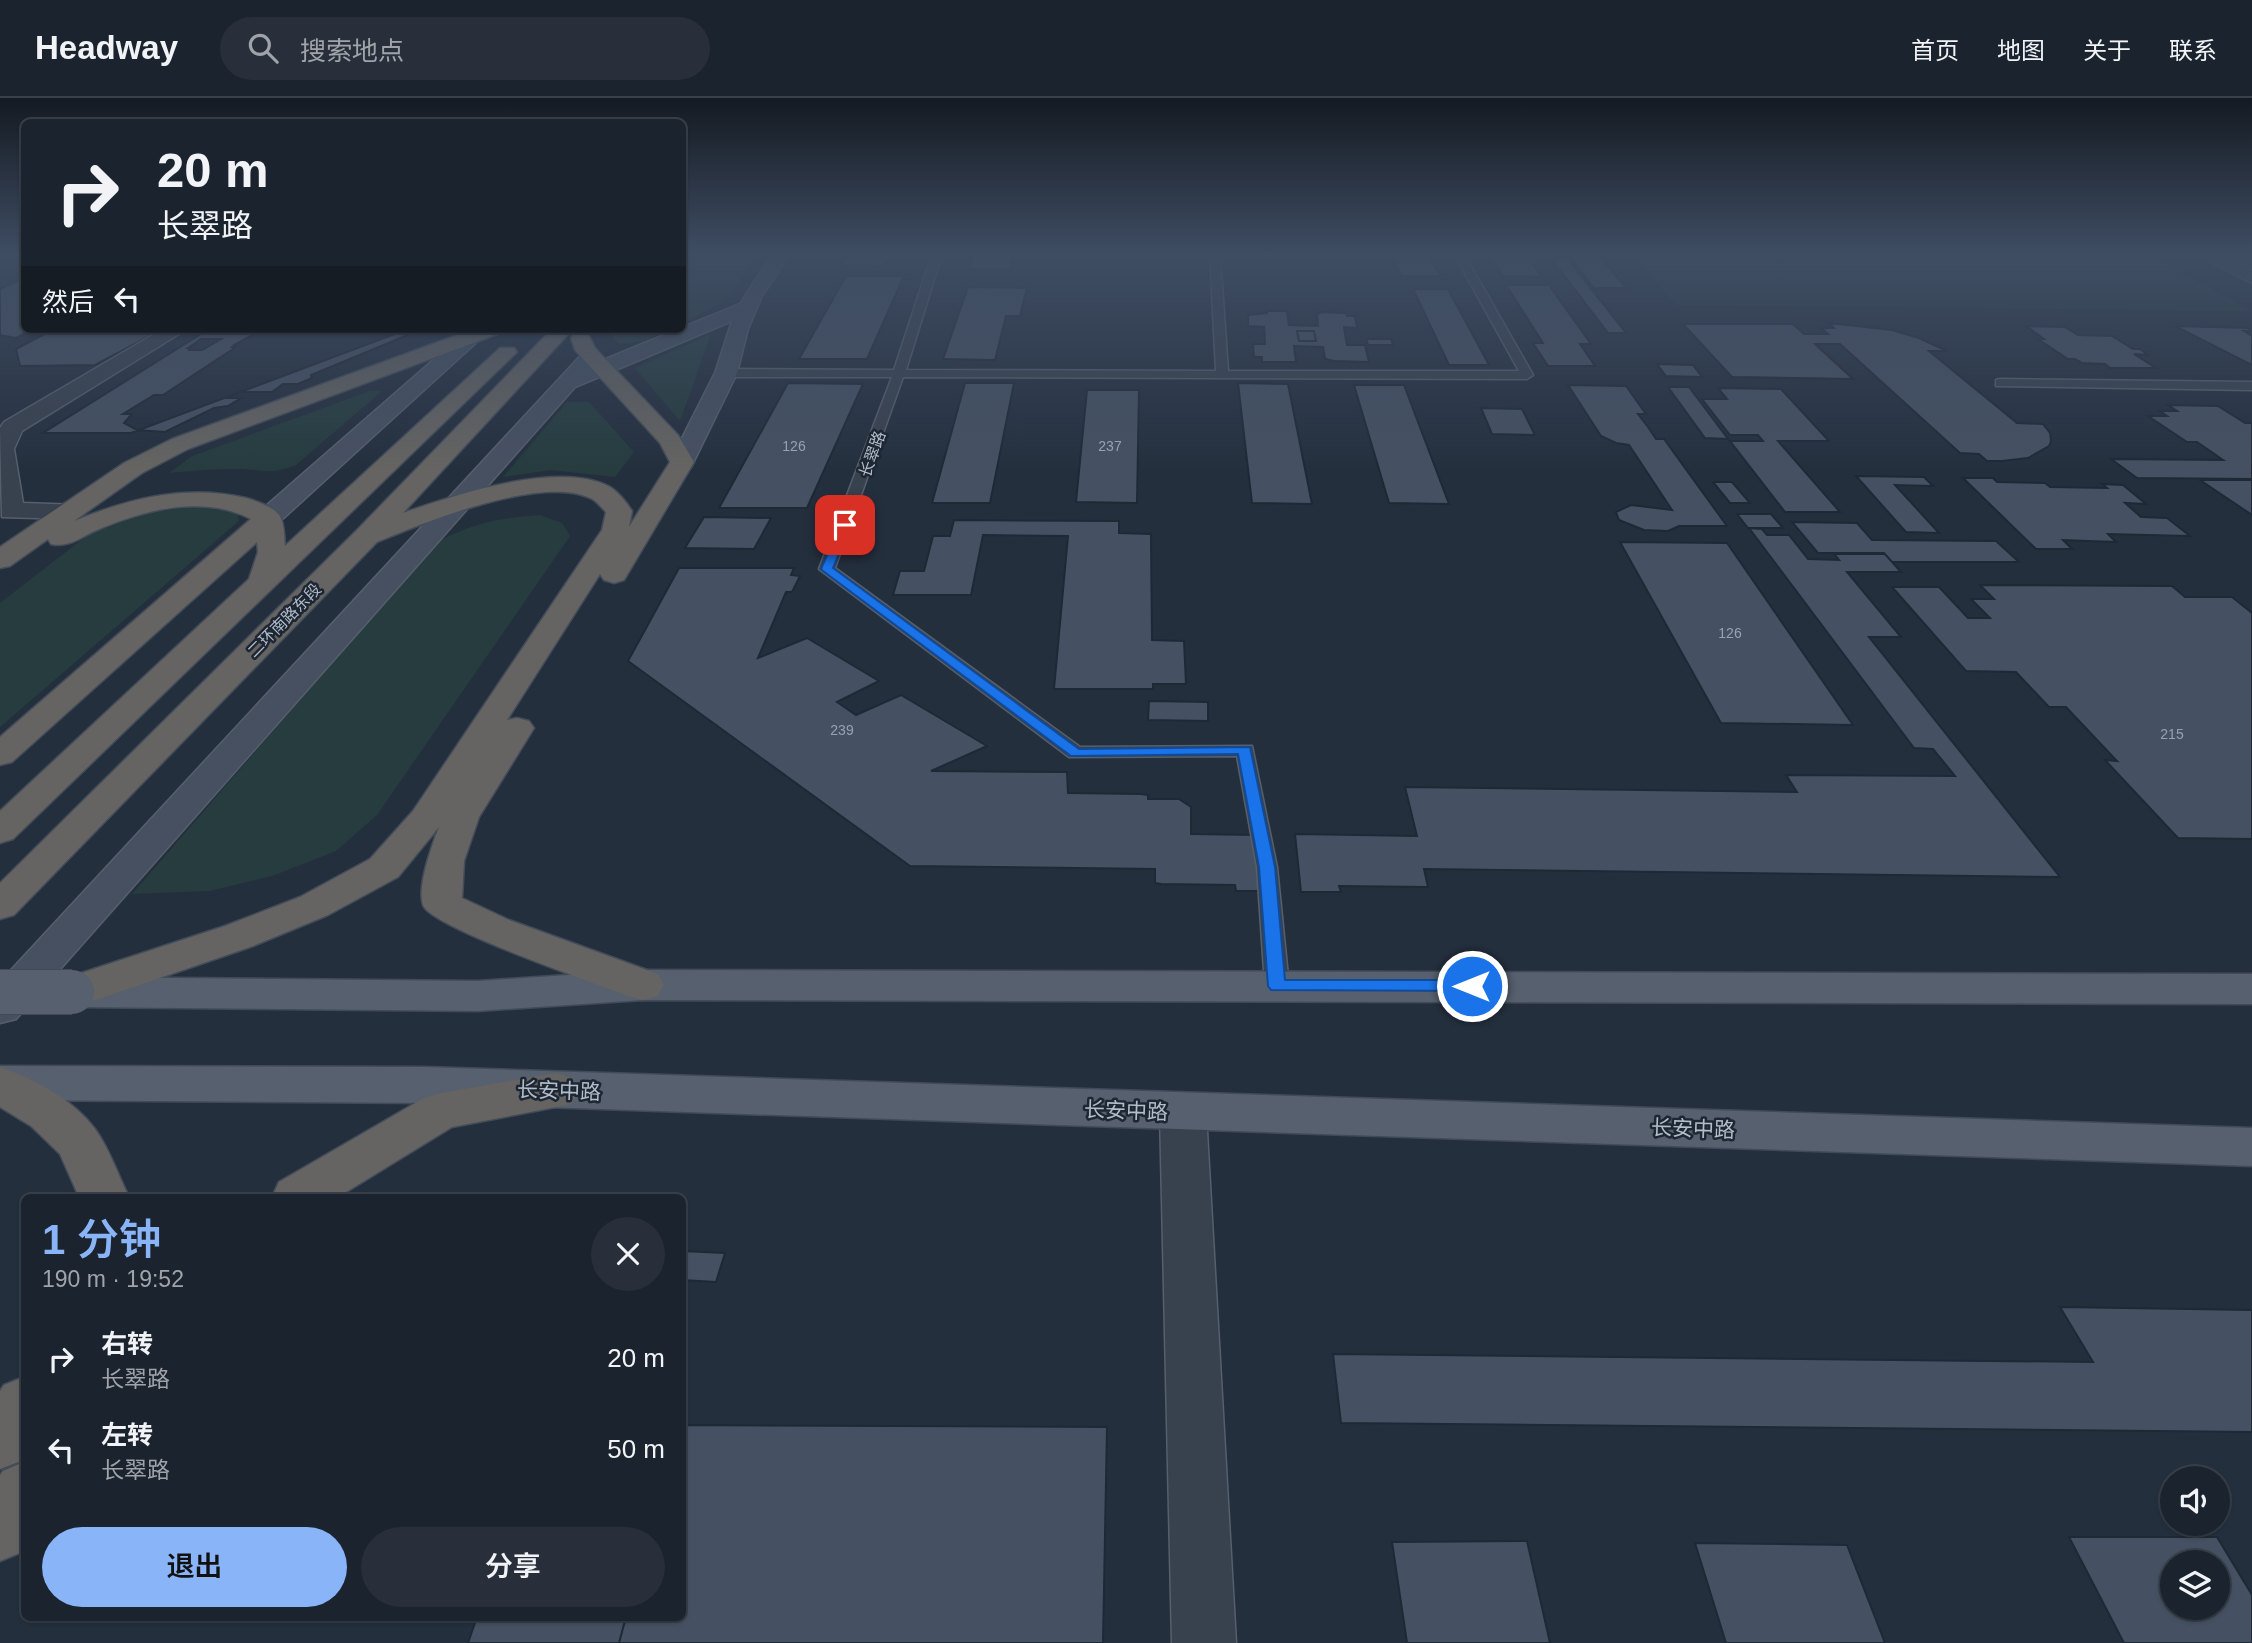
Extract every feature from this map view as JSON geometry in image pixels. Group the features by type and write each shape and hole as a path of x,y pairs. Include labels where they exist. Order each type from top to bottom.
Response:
{"highway":[{"path":"0,831 527,333"},
{"path":"0,561 133,468 180,444 475,334"},
{"path":"585,344 670,440 682,462 461,817 445,861 442,904 495,930 643,985"},
{"name":"二环南路东段","path":"0,906 379,531 585,344"},
{"path":"72,992 239,936 314,906 384,868 426,819 615,530 620,511 614,500 598,491 579,486 522,487 458,502 379,531"},
{"path":"0,583 63,537 94,522 172,501 206,498 233,500 252,507 268,518 272,552 263,582"},
{"path":"0,755 268,518"},
{"path":"0,1084 48,1113 78,1142 103,1194"},
{"path":"302,1194 441,1111 556,1091"},
{"path":"0,1441 21,1409"},
{"path":"0,1530 21,1497"}],"main road":[{"path":"682,462 726,373 739,326"},
{"path":"0,1009 568,382 585,344 634,333"},
{"path":"268,518 475,334"},
{"path":"0,992 478,996 643,985 2252,989"},
{"name":"长安中路","path":"0,1084 425,1085 1183,1113 2252,1147"}],"street":[{"path":"70,511 11,511 2,449 12,427 170,333"},
{"path":"1183,1113 1205,1643"}],"lane":[{"name":"长翠路","path":"915,326 854,503 827,569 1076,753 1245,750 1267,867 1277,986"},
{"path":"1219,326 1222,373"},
{"path":"726,373 1527,375 1500,326"},
{"path":"2000,383 2252,386"}],"green space":[{"path":"614,333 661,333 644,341 619,344 613,338"},
{"path":"711,334 680,421 635,368"},
{"path":"370,391 382,391 296,465 272,471 228,469 169,473 192,456"},
{"path":"567,402 589,402 634,452 615,477 551,470 503,477"},
{"path":"217,507 237,512 239,521 0,727 0,603 89,534 148,513"},
{"path":"540,515 562,523 570,536 377,815 336,851 275,875 210,891 132,894 437,542 487,522"}],"building":[{"path":"0,326 21,326 21,333 25,333 16,338 0,335"},
{"path":"818,326 882,326 867,359 799,359"},
{"path":"954,326 1003,326 995,360 943,359"},
{"path":"1250,326 1357,326 1344,327 1347,345 1365,345 1369,362 1334,361 1325,359 1323,347 1294,346 1296,362 1262,362 1262,357 1254,357 1253,344 1265,344 1264,327","holes":["1297,331 1314,331 1316,341 1299,341"]},
{"path":"1431,326 1468,326 1489,365 1449,365"},
{"path":"1532,326 1578,326 1591,344 1580,344 1595,366 1548,366 1533,343 1543,343"},
{"path":"1603,326 1621,326 1626,333 1608,333"},
{"path":"1685,326 1795,326 1804,334 1828,334 1821,328 1834,328 1832,326 1857,326 1892,330 1919,338 1947,351 1929,351 2017,423 2043,424 2050,433 2049,446 2028,458 2002,461 1987,461 1979,454 1960,453 1840,344 1815,344 1853,379 1732,377"},
{"path":"2026,326 2065,327 2078,335 2112,336 2133,349 2140,349 2148,355 2134,354 2156,368 2110,368 2105,364 2082,363 2068,359 2038,339 2044,339"},
{"path":"2175,326 2249,328 2250,331 2244,331 2252,336 2252,365"},
{"path":"1297,331 1314,331 1316,341 1299,341"},
{"path":"46,333 155,333 95,365 20,366 16,349"},
{"path":"203,333 397,333 131,433 43,433"},
{"path":"256,333 412,333 311,375 312,378 298,384 283,384 272,392 238,392 229,398 241,398 228,406 214,408 165,432 137,430 124,423 132,414 123,414 154,395 163,395 236,347 232,347"},
{"path":"201,339 221,339 202,350 188,350"},
{"path":"1366,339 1391,339 1393,345 1368,345"},
{"path":"1657,364 1693,365 1702,377 1666,376"},
{"path":"788,383 863,384 807,508 719,508"},
{"path":"965,383 1014,383 990,503 932,503"},
{"path":"1238,383 1288,384 1312,504 1252,503"},
{"path":"1354,385 1404,385 1449,504 1389,503"},
{"path":"1568,385 1626,386 1646,414 1638,414 1656,439 1664,439 1727,526 1679,526 1668,531 1644,530 1619,520 1616,512 1631,505 1672,510 1629,445 1601,436"},
{"path":"1668,387 1689,387 1728,439 1705,438"},
{"path":"1718,388 1781,389 1829,441 1778,441 1840,512 1785,512 1730,441 1763,441 1758,435 1730,435 1702,399 1727,399"},
{"path":"1087,390 1139,390 1137,503 1076,502"},
{"path":"2168,405 2218,406 2245,423 2252,423 2252,479 2137,478 2111,459 2223,460 2197,442 2187,442 2148,416 2167,416 2160,411 2177,411"},
{"path":"1481,408 1522,409 1535,435 1492,434"},
{"path":"1856,476 1924,477 1933,486 1895,485 1939,533 1906,532"},
{"path":"1963,478 2045,483 2050,487 2107,488 2102,484 2123,485 2146,504 2125,503 2141,517 2167,518 2190,536 2108,534 2116,542 2063,540 2072,549 2036,549"},
{"path":"2200,480 2252,480 2252,515"},
{"path":"1713,482 1732,482 1750,503 1730,503"},
{"path":"1737,514 1771,514 1783,528 1748,528"},
{"path":"704,517 771,518 754,549 685,548"},
{"path":"954,520 1119,521 1119,533 1151,534 1152,640 1184,641 1186,684 1153,684 1153,689 1054,689 1068,536 983,535 971,595 893,595 900,571 924,571 933,536 950,536"},
{"path":"1792,522 1857,523 1872,540 1996,541 2019,562 1892,562 1884,553 1818,553"},
{"path":"1749,528 1762,529 1767,535 1789,535 1808,559 1839,560 1834,554 1885,554 1901,572 1847,572 1901,637 1869,637 2060,877 1424,869 1428,887 1339,886 1341,892 1301,892 1295,834 1417,836 1405,787 1797,792 1786,775 1955,776 1933,749 1914,748"},
{"path":"1620,542 1727,543 1853,725 1721,723"},
{"path":"679,568 794,568 791,575 800,576 792,592 786,592 758,658 807,638 879,681 837,702 856,715 901,695 987,746 931,771 1067,772 1068,793 1141,794 1148,795 1148,799 1179,799 1191,807 1191,834 1259,835 1264,891 1236,891 1235,885 1155,883 1155,869 910,866 628,661"},
{"path":"1980,585 2172,586 2185,597 2232,597 2252,613 2252,839 2178,838 2105,760 2117,761 2066,707 2049,707 2016,672 1966,671 1892,587 1939,587 1968,618 1990,618 1971,599 1994,599"},
{"path":"1149,701 1208,702 1208,721 1148,720"},
{"path":"686,1251 725,1253 716,1282 686,1280"},
{"path":"2060,1307 2252,1310 2252,1432 1341,1423 1333,1354 2093,1362"},
{"path":"686,1425 1107,1427 1103,1643 619,1643 625,1621 686,1621"},
{"path":"2069,1537 2217,1537 2225,1550 2160,1550 2160,1620 2230,1620 2230,1559 2252,1595 2252,1643 2124,1643"},
{"path":"1527,1541 1550,1643 1407,1643 1392,1542"},
{"path":"1695,1543 1847,1545 1885,1643 1726,1643"},
{"path":"476,1621 625,1621 619,1643 468,1643"}],"route":[{"path":"845,525 827,569 1076,753 1245,750 1267,867 1277,986 1472,986"}]}
